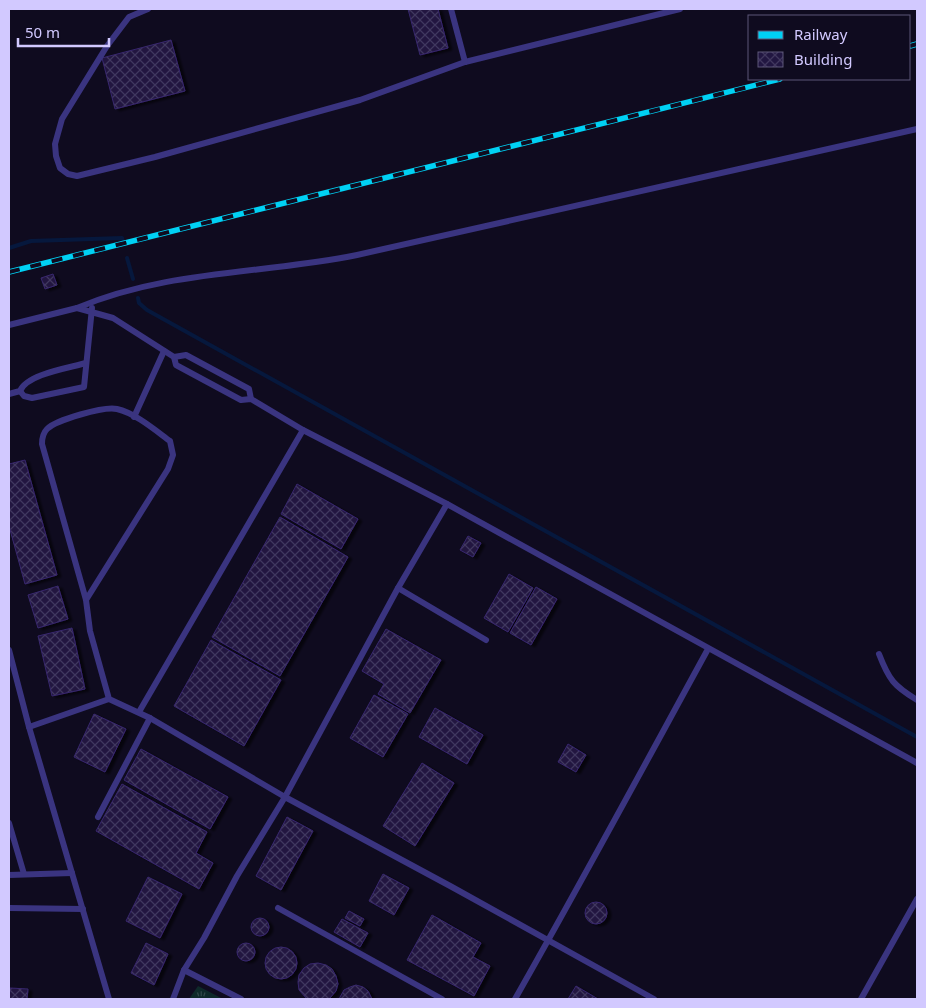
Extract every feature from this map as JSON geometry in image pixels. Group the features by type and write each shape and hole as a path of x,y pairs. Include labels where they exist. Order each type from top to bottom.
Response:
{"lane":[{"path":"148,9 128,18 107,46 62,119 55,144 56,156 60,168 68,174 77,176 91,173 342,105 465,62 680,9"},
{"path":"451,9 465,62"},
{"path":"9,325 77,308 118,292 188,277 325,261 357,255 917,129"},
{"path":"20,391 24,396 32,398 82,389 85,384 92,301"},
{"path":"77,308 113,318 174,357 186,354 249,389 250,399"},
{"path":"134,416 164,351"},
{"path":"174,357 176,366 241,400 250,399 303,430 447,504 917,763"},
{"path":"9,394 20,391 32,379 86,363"},
{"path":"86,600 168,469 173,455 170,441 134,416 117,409 85,412 55,425 47,429 43,434 42,444 86,600 90,631 109,699"},
{"path":"139,712 303,430"},
{"path":"173,999 184,970 204,938 237,876 285,797 398,588 447,504"},
{"path":"398,588 486,640"},
{"path":"515,999 618,816 708,649"},
{"path":"9,650 29,727 110,999"},
{"path":"879,654 887,676 900,690 917,700"},
{"path":"29,727 109,699 139,712 285,797 654,999"},
{"path":"98,816 150,718"},
{"path":"9,823 24,874"},
{"path":"9,875 72,873"},
{"path":"861,999 917,899"},
{"path":"9,908 83,909"},
{"path":"278,908 442,999"},
{"path":"184,970 241,999"}],"green space":[{"path":"198,986 223,999 189,999"}],"building":[{"path":"408,9 438,9 448,48 420,55"},
{"path":"171,40 185,91 115,109 102,58"},
{"path":"53,274 57,285 45,289 41,278"},
{"path":"25,460 57,575 25,584 9,526 9,464"},
{"path":"297,484 358,519 341,549 281,514"},
{"path":"280,517 348,557 280,676 212,637"},
{"path":"468,536 481,543 473,557 460,550"},
{"path":"509,574 533,588 508,632 484,618"},
{"path":"58,586 68,619 38,628 28,595"},
{"path":"536,587 557,599 531,645 510,633"},
{"path":"72,628 85,689 52,696 38,636"},
{"path":"386,629 441,660 410,713 378,694 384,684 362,671"},
{"path":"211,640 281,680 244,746 174,706"},
{"path":"374,695 408,714 383,757 350,738"},
{"path":"435,708 483,735 467,764 419,737"},
{"path":"94,714 126,729 105,772 74,757"},
{"path":"568,744 586,755 576,772 558,762"},
{"path":"141,749 228,797 210,829 124,780"},
{"path":"422,763 454,783 415,846 383,826"},
{"path":"122,784 207,832 196,853 213,863 199,889 96,831"},
{"path":"287,817 313,831 281,890 256,876"},
{"path":"383,874 409,888 394,915 369,901"},
{"path":"148,877 182,894 160,938 126,921"},
{"path":"596,902 604,905 607,913 604,921 596,924 588,921 585,913 588,905"},
{"path":"349,911 364,919 360,926 345,918"},
{"path":"432,915 481,943 473,957 490,966 474,996 407,960"},
{"path":"260,918 266,921 269,927 266,933 260,936 254,933 251,927 254,921"},
{"path":"342,919 368,933 360,947 334,932"},
{"path":"146,943 168,954 154,985 131,973"},
{"path":"246,943 252,946 255,952 252,958 246,961 240,958 237,952 240,946"},
{"path":"281,947 293,951 297,963 293,975 281,979 269,975 265,963 269,951"},
{"path":"318,963 332,969 338,984 336,991 329,999 307,999 299,990 299,975 310,964"},
{"path":"356,985 368,991 372,999 339,999 344,990"},
{"path":"576,986 598,999 568,999"},
{"path":"10,988 28,989 27,999 9,999"}],"waterway":[{"path":"9,248 31,241 122,238 123,242"},
{"path":"127,258 133,279"},
{"path":"138,298 139,303 147,310 917,737"}],"railway":[{"path":"911,46 917,44"},
{"path":"9,272 776,80"}]}
